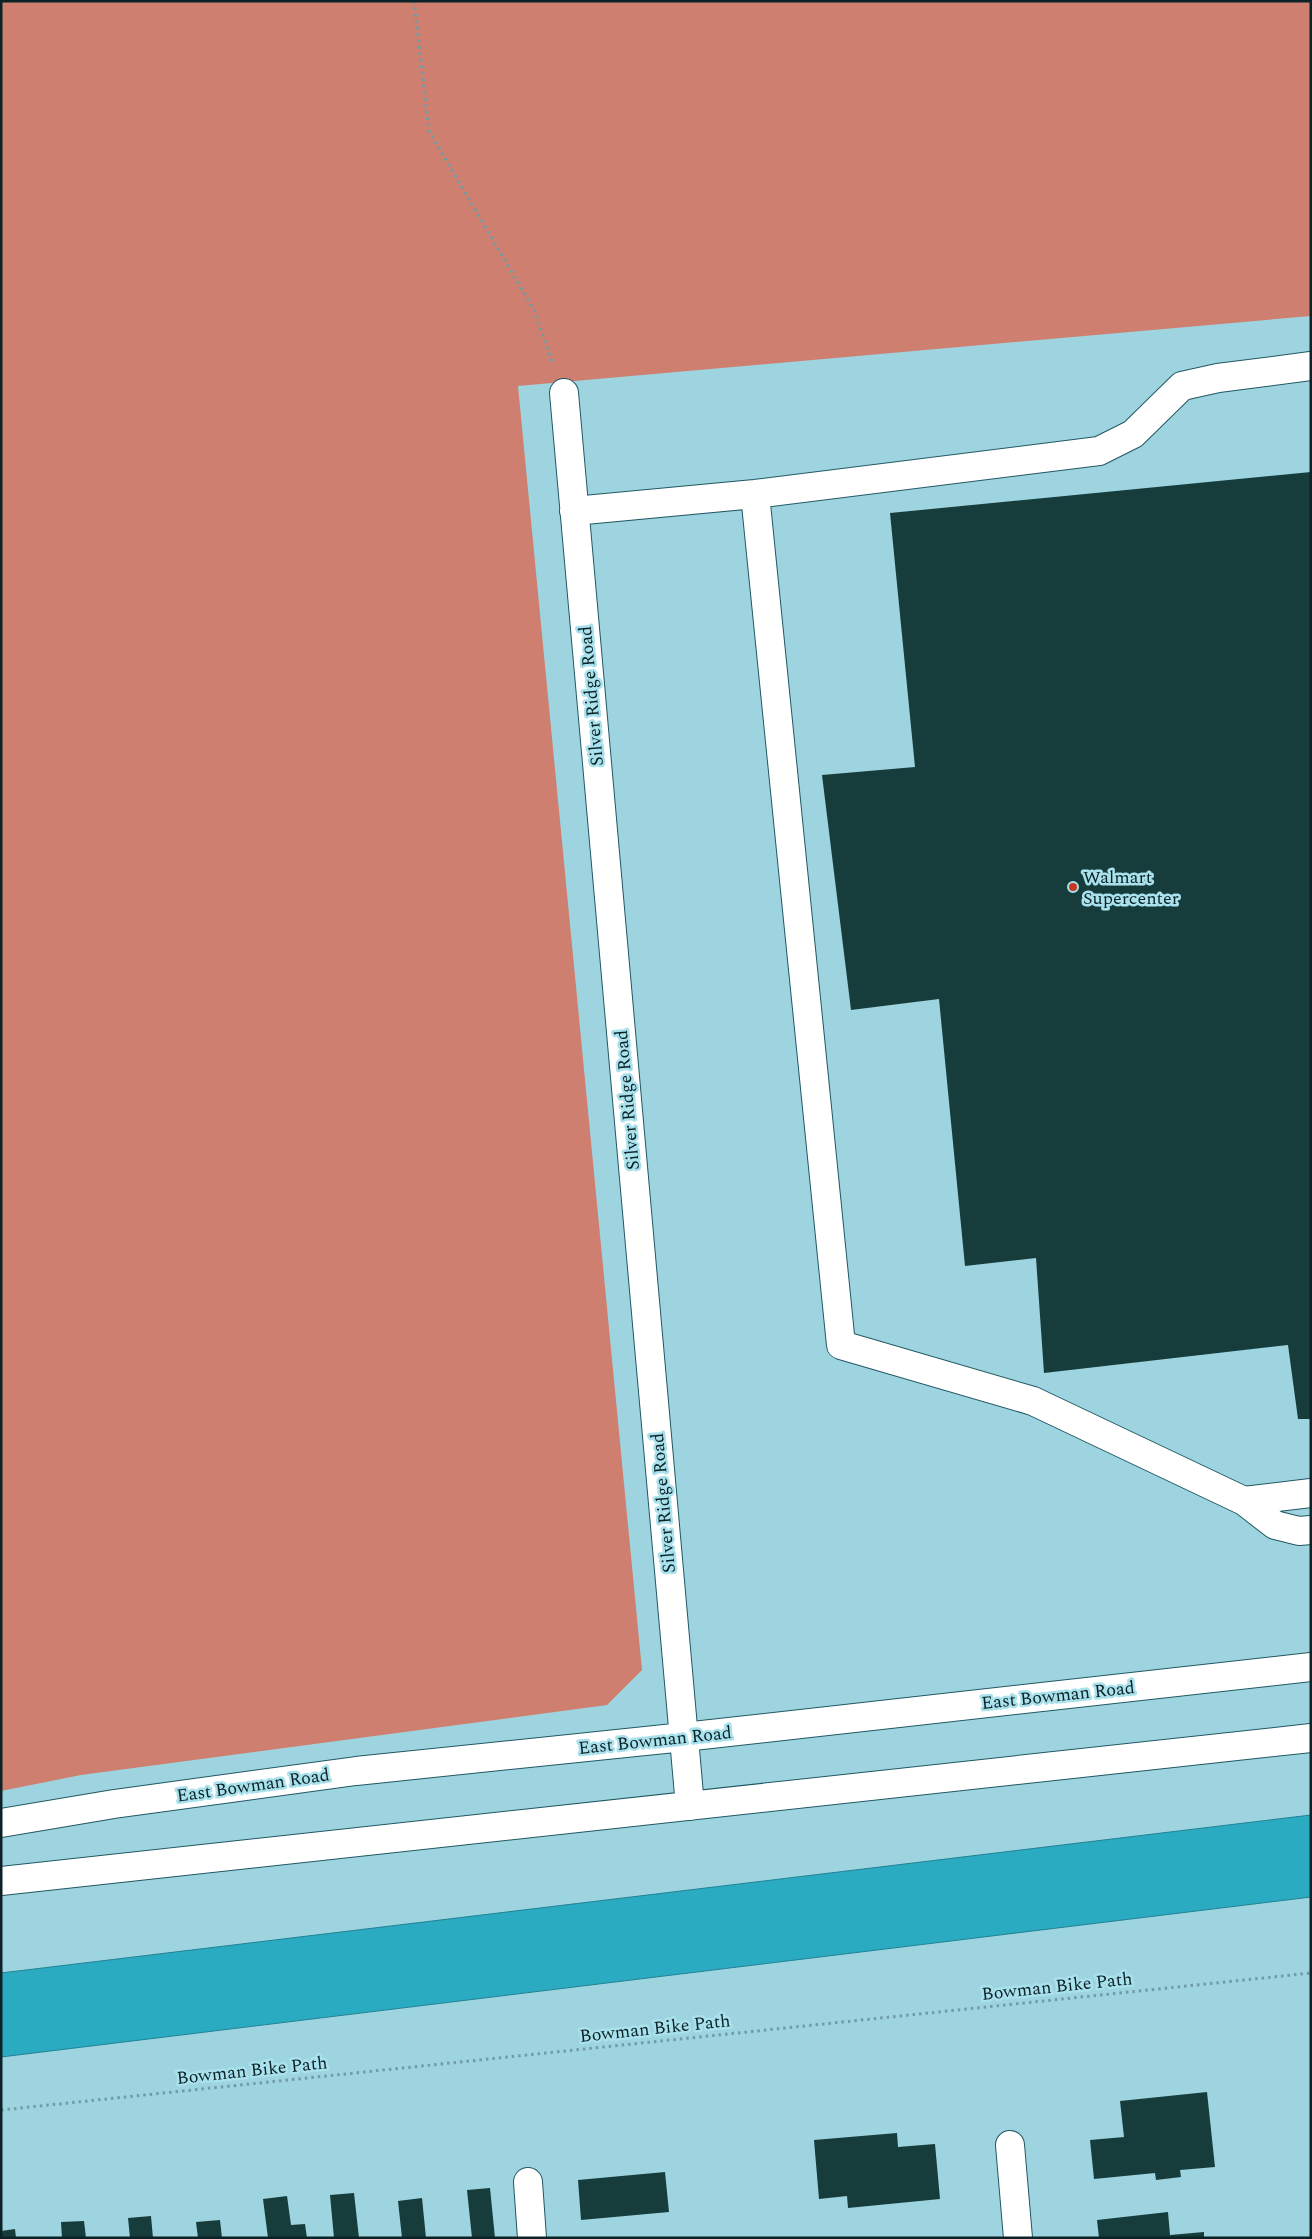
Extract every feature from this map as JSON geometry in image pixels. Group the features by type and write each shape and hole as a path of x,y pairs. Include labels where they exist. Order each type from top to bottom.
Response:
{"street":[{"path":"574,511 755,494 1099,451 1133,434 1182,386 1218,378 1311,366"},
{"name":"Silver Ridge Road","path":"564,394 690,1806"},
{"path":"755,494 841,1345 1033,1401 1244,1501 1275,1525 1299,1531 1311,1530"},
{"path":"1244,1501 1311,1493"},
{"name":"East Bowman Road","path":"1,1823 114,1804 356,1771 684,1737 1311,1667"},
{"path":"1,1881 1311,1738"},
{"path":"1010,2145 1018,2238"},
{"path":"528,2182 532,2238"}],"path":[{"path":"414,1 429,131 534,310 564,394"},
{"name":"Bowman Bike Path","path":"1,2110 1311,1973"}],"shaded area":[{"path":"1,1 1311,1 1311,316 518,386 642,1670 607,1705 81,1775 1,1791"}],"water":[{"path":"1311,1815 1311,1897 1,2057 1,1973"}],"building":[{"name":"Walmart Supercenter","path":"1311,472 1311,1419 1298,1419 1288,1345 1044,1373 1036,1258 965,1266 939,999 851,1010 822,775 915,767 890,513"},
{"path":"1207,2092 1215,2167 1180,2170 1181,2177 1156,2180 1155,2173 1094,2179 1090,2140 1124,2137 1120,2101"},
{"path":"897,2133 898,2147 935,2144 940,2199 848,2208 847,2196 819,2199 814,2140"},
{"path":"665,2172 669,2212 581,2220 578,2180"},
{"path":"490,2188 495,2238 472,2238 467,2190"},
{"path":"354,2193 359,2238 334,2238 330,2195"},
{"path":"287,2196 291,2225 305,2224 307,2238 268,2238 263,2199"},
{"path":"422,2198 426,2238 402,2238 398,2201"},
{"path":"1168,2212 1170,2235 1204,2232 1204,2238 1099,2238 1097,2220"},
{"path":"151,2216 153,2238 130,2238 128,2218"},
{"path":"220,2220 222,2238 198,2238 196,2222"},
{"path":"84,2221 86,2238 62,2238 61,2222"},
{"path":"15,2229 16,2238 1,2238 1,2231"}],"place":[{"name":"Walmart Supercenter","path":"1073,887"}]}
